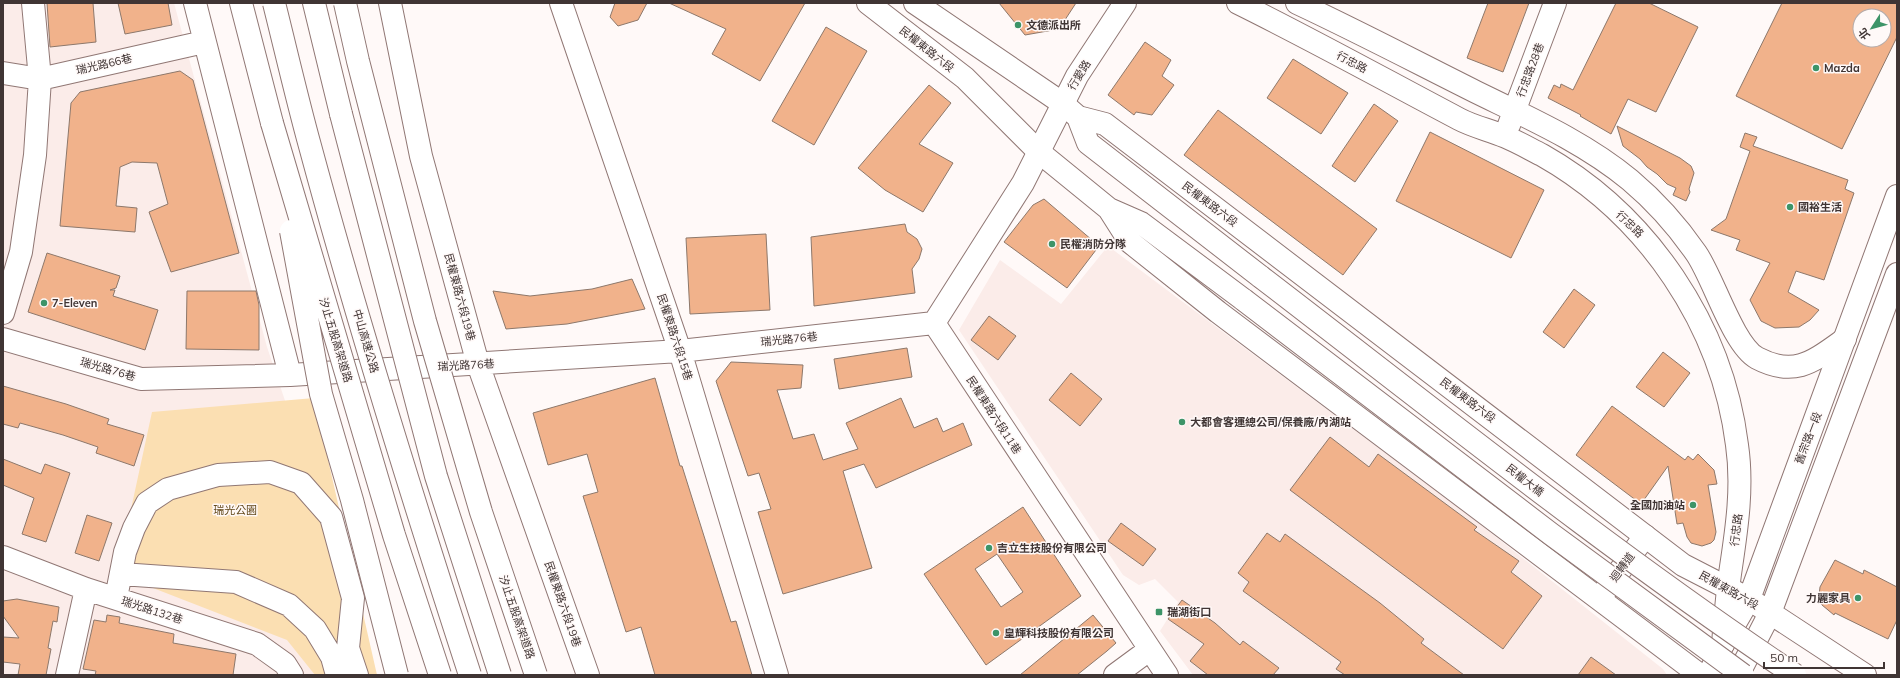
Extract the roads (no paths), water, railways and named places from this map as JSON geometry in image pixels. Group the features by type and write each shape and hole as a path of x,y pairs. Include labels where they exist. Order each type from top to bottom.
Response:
{"main road":[{"path":"3,313 22,245 35,155 40,79 33,3"},
{"path":"196,3 204,42 290,375"},
{"name":"汐止五股高架道路","path":"241,3 272,123 394,535 440,675"},
{"name":"中山高速公路","path":"274,3 310,146 341,255 415,505 470,675"},
{"path":"314,3 341,114 436,476 500,675"},
{"name":"汐止五股高架道路","path":"345,3 358,61 425,321 481,512 536,675"},
{"name":"民權東路六段19巷","path":"390,3 422,156 478,364 588,675"},
{"name":"民權東路六段15巷","path":"561,3 680,351 778,675"},
{"name":"民權東路六段","path":"868,3 964,78 1039,152 1109,210 1130,242 1212,307 1600,598 1700,675"},
{"name":"民權東路六段","path":"915,3 1070,110 1105,124 1683,565 1749,599 1865,675"},
{"name":"行愛路","path":"1039,152 1070,110 1078,76 1125,3"},
{"name":"行忠路","path":"1238,3 1463,121 1505,136 1542,156 1578,178 1616,211 1653,247 1679,283 1700,323 1720,368 1731,406 1738,447 1739,506 1722,646"},
{"path":"1297,3 1585,147 1630,180 1666,216 1697,254 1742,345 1754,357 1776,365 1800,367 1818,358 1845,339"},
{"name":"行忠路28巷","path":"1505,136 1555,3"},
{"name":"瑞光路66巷","path":"3,73 40,79 204,42"},
{"name":"民權大橋","path":"1070,110 1088,143 1569,514 1698,609 1795,675"},
{"path":"272,123 312,352 397,675"},
{"path":"934,323 1023,183 1039,152"},
{"name":"舊宗路一段","path":"1709,675 1722,646 1749,599 1897,196"},
{"name":"民權東路六段","path":"1109,210 1141,223 1551,534 1743,675"},
{"path":"1738,675 1770,613 1897,274"},
{"name":"瑞光路76巷","path":"3,339 142,379 290,375 680,351 934,323"},
{"name":"民權東路六段11巷","path":"934,323 1149,650 1167,675"},
{"path":"116,598 134,528 147,503 168,489 218,475 270,472 301,483 331,517 353,598 348,648 358,675"},
{"name":"迴轉道","path":"1600,598 1645,536"},
{"name":"瑞光路132巷","path":"3,557 86,589 257,644 285,664 292,675"},
{"path":"121,574 236,582 289,605 315,629 332,657 337,675"},
{"path":"67,675 86,589"},
{"path":"1115,675 1149,650"}],"place":[{"name":"文德派出所","path":"1018,25"},
{"name":"Mazda","path":"1816,68"},
{"name":"國裕生活","path":"1790,207"},
{"name":"民權消防分隊","path":"1052,244"},
{"name":"7-Eleven","path":"44,303"},
{"name":"大都會客運總公司/保養廠/內湖站","path":"1182,422"},
{"name":"全國加油站","path":"1693,505"},
{"name":"吉立生技股份有限公司","path":"989,548"},
{"name":"力麗家具","path":"1858,598"},
{"name":"瑞湖街口","path":"1159,612"},
{"name":"皇輝科技股份有限公司","path":"996,633"}],"park label":[{"name":"瑞光公園","path":"235,510"}]}
